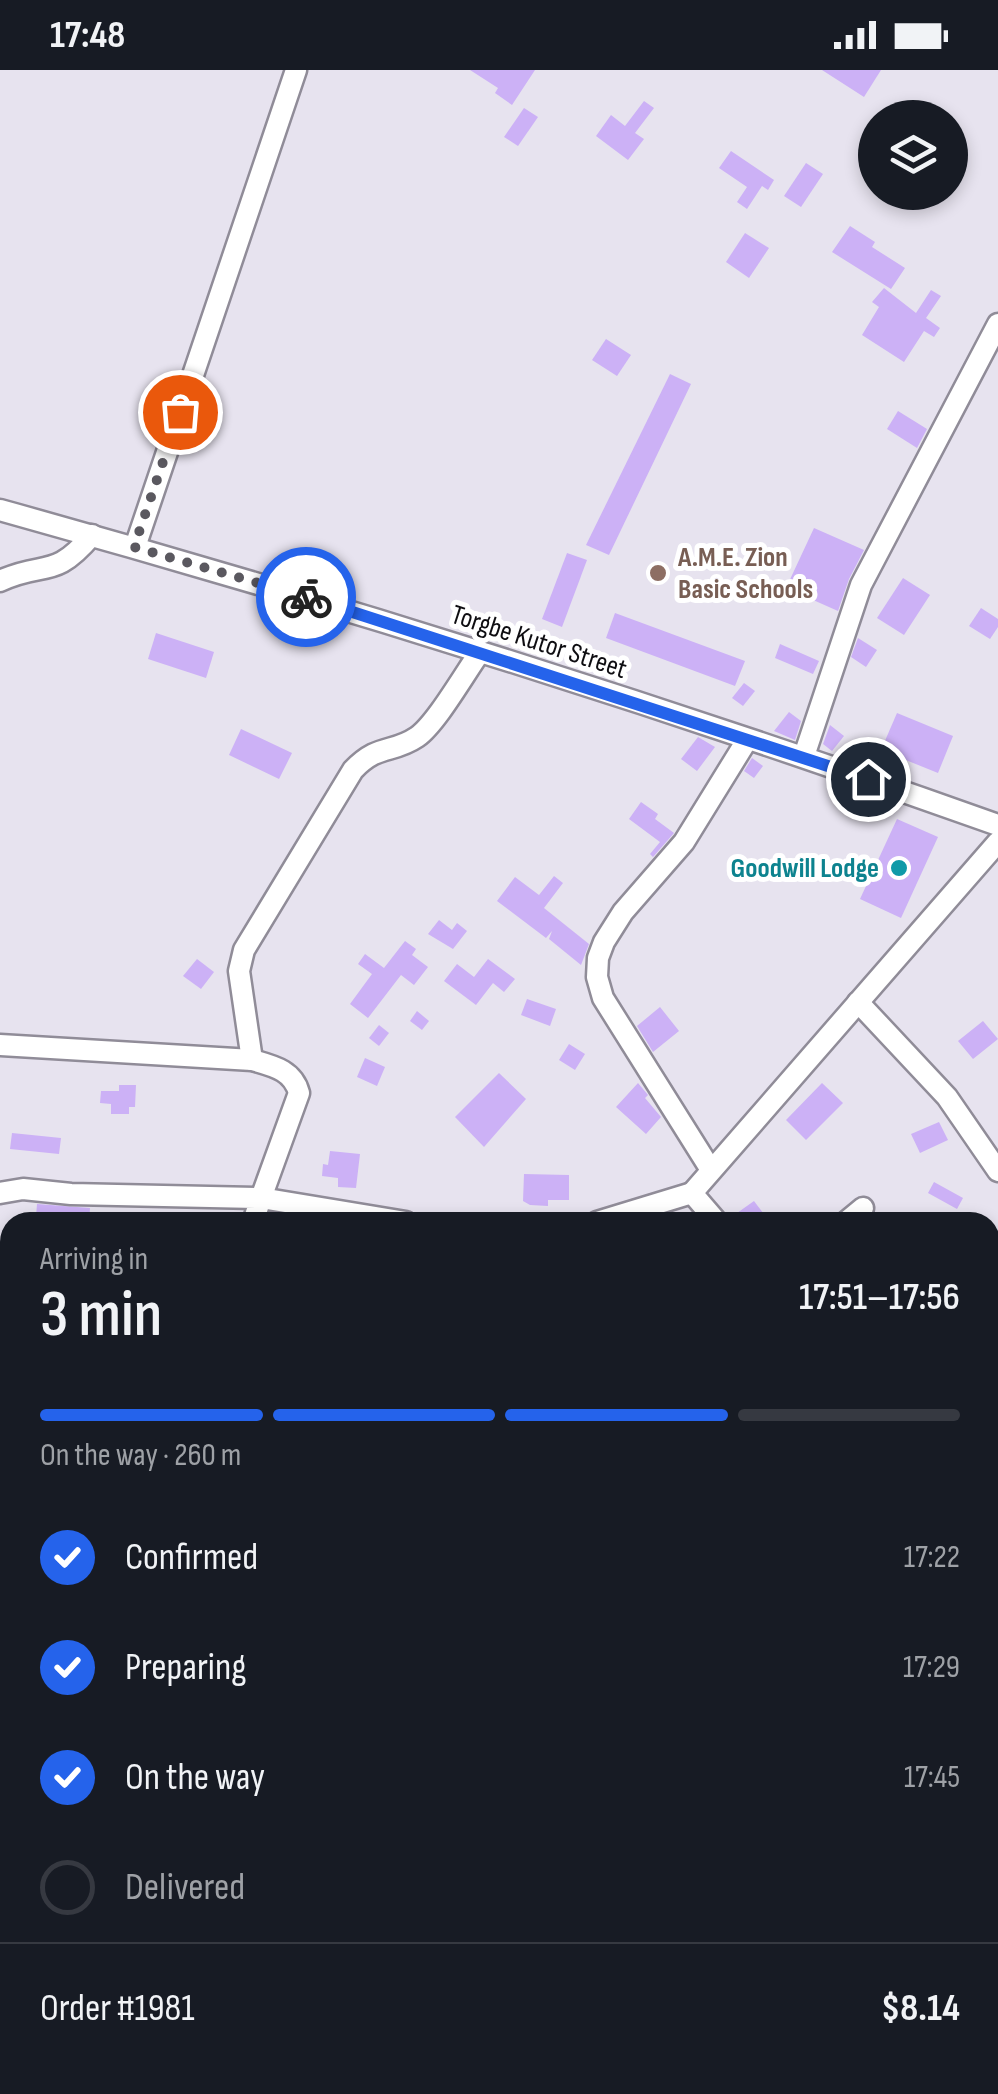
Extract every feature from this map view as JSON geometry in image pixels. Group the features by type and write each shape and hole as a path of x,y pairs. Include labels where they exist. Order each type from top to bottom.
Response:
{"street":[{"path":"134,547 296,70"},
{"path":"804,756 861,585 998,324"},
{"name":"Torgbe Kutor Street","path":"0,510 480,652 804,756 998,825"},
{"path":"0,581 57,567 73,558 92,535"},
{"path":"252,1060 239,971 244,950 353,770 376,750 399,745 422,733 480,652"},
{"path":"712,1170 603,998 597,977 598,958 623,912 684,842 746,740"},
{"path":"630,1212 692,1193 998,842"},
{"path":"858,1002 946,1097 998,1171"},
{"path":"0,1046 252,1060 282,1070 296,1080 299,1093 256,1212"},
{"path":"0,1193 50,1190 70,1194 261,1198 346,1212"},
{"path":"692,1193 708,1212"},
{"path":"858,1212 863,1208"}],"building":[{"path":"470,70 535,70 512,105 495,93 498,88"},
{"path":"822,70 881,70 864,97"},
{"path":"644,101 654,108 635,133 644,139 628,160 596,136 611,115 625,126"},
{"path":"524,108 538,117 518,146 504,137"},
{"path":"731,151 774,180 768,190 762,186 747,209 737,202 747,187 719,168"},
{"path":"806,163 823,174 801,207 784,196"},
{"path":"850,226 875,242 872,247 905,268 891,289 832,252"},
{"path":"745,233 769,248 749,278 726,262"},
{"path":"884,288 916,313 931,290 941,296 926,318 940,328 934,337 924,331 904,362 862,335 879,307 872,302"},
{"path":"606,339 631,355 617,376 592,360"},
{"path":"670,374 691,384 609,555 586,545"},
{"path":"898,411 927,429 917,448 887,429"},
{"path":"814,528 864,550 838,611 786,588"},
{"path":"567,553 587,560 562,627 542,619"},
{"path":"903,578 930,595 904,635 877,618"},
{"path":"981,608 998,619 990,639 969,626"},
{"path":"615,613 745,661 735,686 606,638"},
{"path":"156,633 214,652 206,678 148,659"},
{"path":"858,638 877,650 866,667 851,657"},
{"path":"574,642 601,654 593,671 567,659"},
{"path":"780,644 819,661 813,674 775,658"},
{"path":"744,683 755,691 743,706 732,698"},
{"path":"789,712 801,721 795,740 774,731"},
{"path":"897,713 953,736 938,773 881,750"},
{"path":"830,725 844,736 832,751 823,744"},
{"path":"241,729 292,753 279,779 229,755"},
{"path":"698,737 715,747 697,771 681,759"},
{"path":"752,758 763,766 754,778 744,771"},
{"path":"641,802 674,833 653,857 650,854 660,842 629,819"},
{"name":"Goodwill Lodge","path":"897,819 938,837 901,918 860,899"},
{"path":"554,876 563,883 544,908 589,944 581,965 549,939 552,931 546,938 497,901 515,877 539,895"},
{"path":"439,920 452,930 457,923 467,931 453,949 428,934"},
{"path":"405,941 416,949 412,955 428,967 414,985 401,975 368,1018 350,1004 372,974 358,964 365,954 384,968"},
{"path":"197,959 214,972 201,989 183,976"},
{"path":"488,959 515,979 504,992 493,983 476,1005 444,981 457,964 474,977"},
{"path":"527,999 556,1009 550,1026 521,1015"},
{"path":"660,1007 679,1031 653,1052 637,1026"},
{"path":"417,1011 429,1021 422,1030 410,1021"},
{"path":"983,1021 998,1039 973,1059 958,1041"},
{"path":"379,1025 389,1033 379,1046 369,1038"},
{"path":"569,1044 585,1054 575,1070 559,1060"},
{"path":"365,1058 385,1067 377,1086 357,1077"},
{"path":"499,1073 526,1099 484,1147 455,1117"},
{"path":"638,1083 661,1117 646,1134 616,1107"},
{"path":"822,1083 843,1103 806,1140 786,1120"},
{"path":"119,1085 136,1085 135,1107 129,1107 129,1114 111,1114 111,1104 100,1103 101,1091 119,1091"},
{"path":"939,1122 948,1140 920,1153 911,1134"},
{"path":"12,1133 61,1138 59,1154 10,1149"},
{"path":"330,1151 360,1154 356,1188 338,1187 338,1178 322,1176"},
{"path":"524,1174 569,1175 569,1200 548,1200 548,1206 523,1201"},
{"path":"934,1182 963,1198 957,1209 928,1193"},
{"path":"754,1201 762,1212 738,1212"},
{"path":"37,1204 90,1208 90,1212 36,1212"}],"way so far":[{"path":"180,412 134,547 306,597"}],"place":[{"name":"A.M.E. Zion Basic Schools","path":"658,573"},
{"name":"Goodwill Lodge","path":"899,868"}],"route":[{"path":"306,597 868,779"}]}
